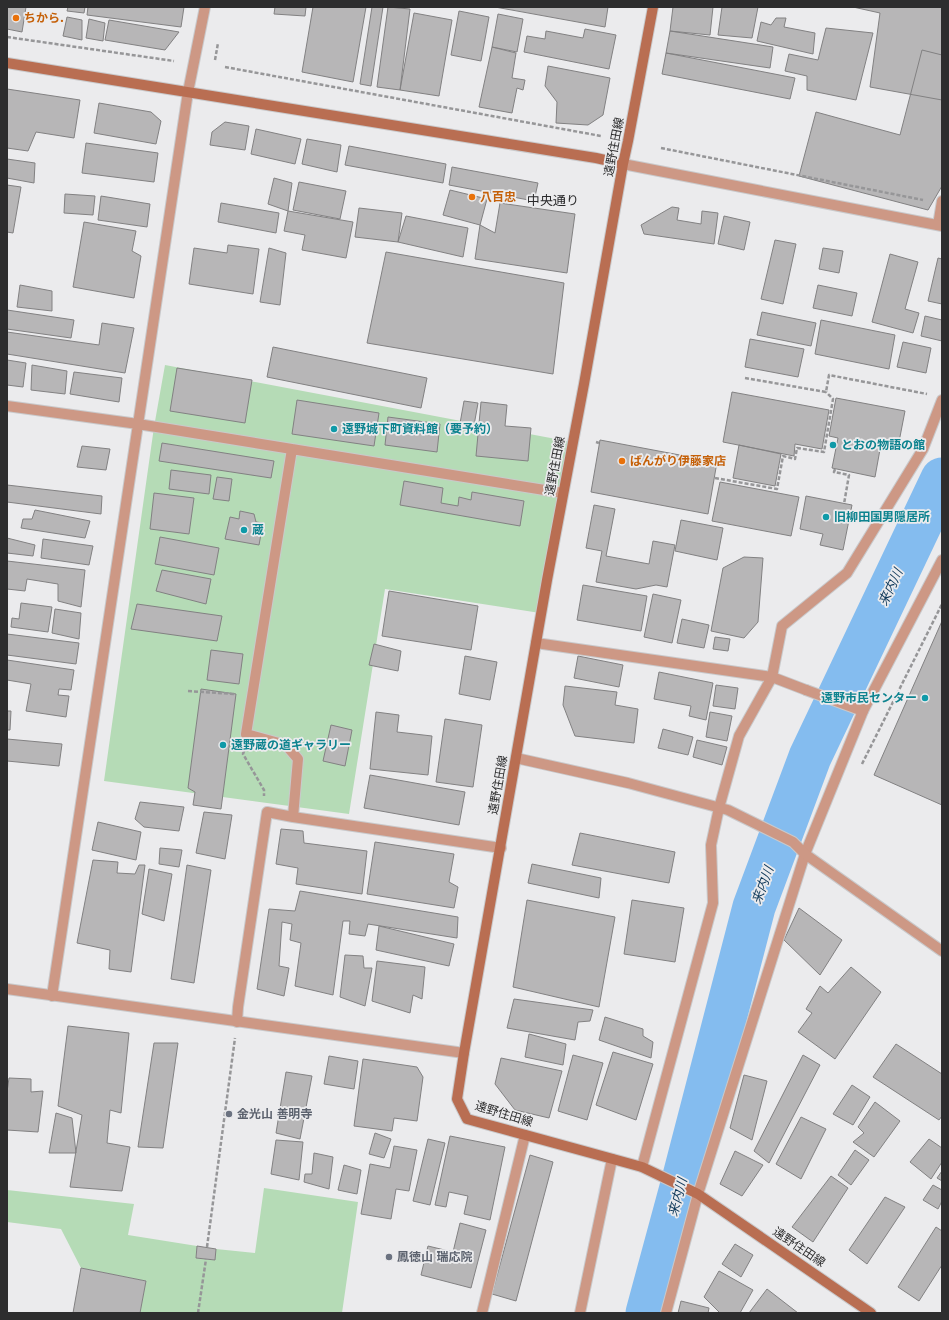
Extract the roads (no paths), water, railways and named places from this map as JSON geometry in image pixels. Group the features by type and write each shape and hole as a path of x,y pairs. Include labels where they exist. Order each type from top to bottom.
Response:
{"main road":[{"name":"遠野住田線","path":"653,7 536,643 457,1100 467,1119 642,1167 698,1194 872,1313"},
{"path":"7,63 588,157 623,164"}],"street":[{"path":"52,996 188,92 205,7"},
{"path":"623,164 940,226 942,201"},
{"path":"642,1167 713,903 711,845 724,809 739,736 772,678 782,626 847,574 923,449 942,400"},
{"path":"7,406 138,424 563,493"},
{"path":"292,449 246,734 286,745 298,759 293,817"},
{"path":"666,1313 698,1194 805,854 863,711 942,560"},
{"path":"536,643 772,678 863,711"},
{"path":"516,758 628,783 724,809 794,842 805,854 942,951"},
{"path":"238,1022 267,812 501,848"},
{"path":"7,989 464,1053"},
{"path":"482,1313 525,1135"},
{"path":"580,1313 612,1159"}],"waterway":[{"name":"来内川","path":"647,1313 754,907 810,757 942,479"}],"place":[{"name":"ちから.","path":"16,18"},
{"name":"八百忠","path":"472,197"},
{"name":"遠野城下町資料館（要予約）","path":"334,429"},
{"name":"とおの物語の館","path":"833,445"},
{"name":"ばんがり伊藤家店","path":"622,461"},
{"name":"旧柳田国男隠居所","path":"826,517"},
{"name":"蔵","path":"244,530"},
{"name":"遠野市民センター","path":"925,698"},
{"name":"遠野蔵の道ギャラリー","path":"223,745"},
{"name":"金光山 善明寺","path":"229,1114"},
{"name":"鳳徳山 瑞応院","path":"389,1257"}],"district":[{"name":"中央通り","path":"553,200"}]}
